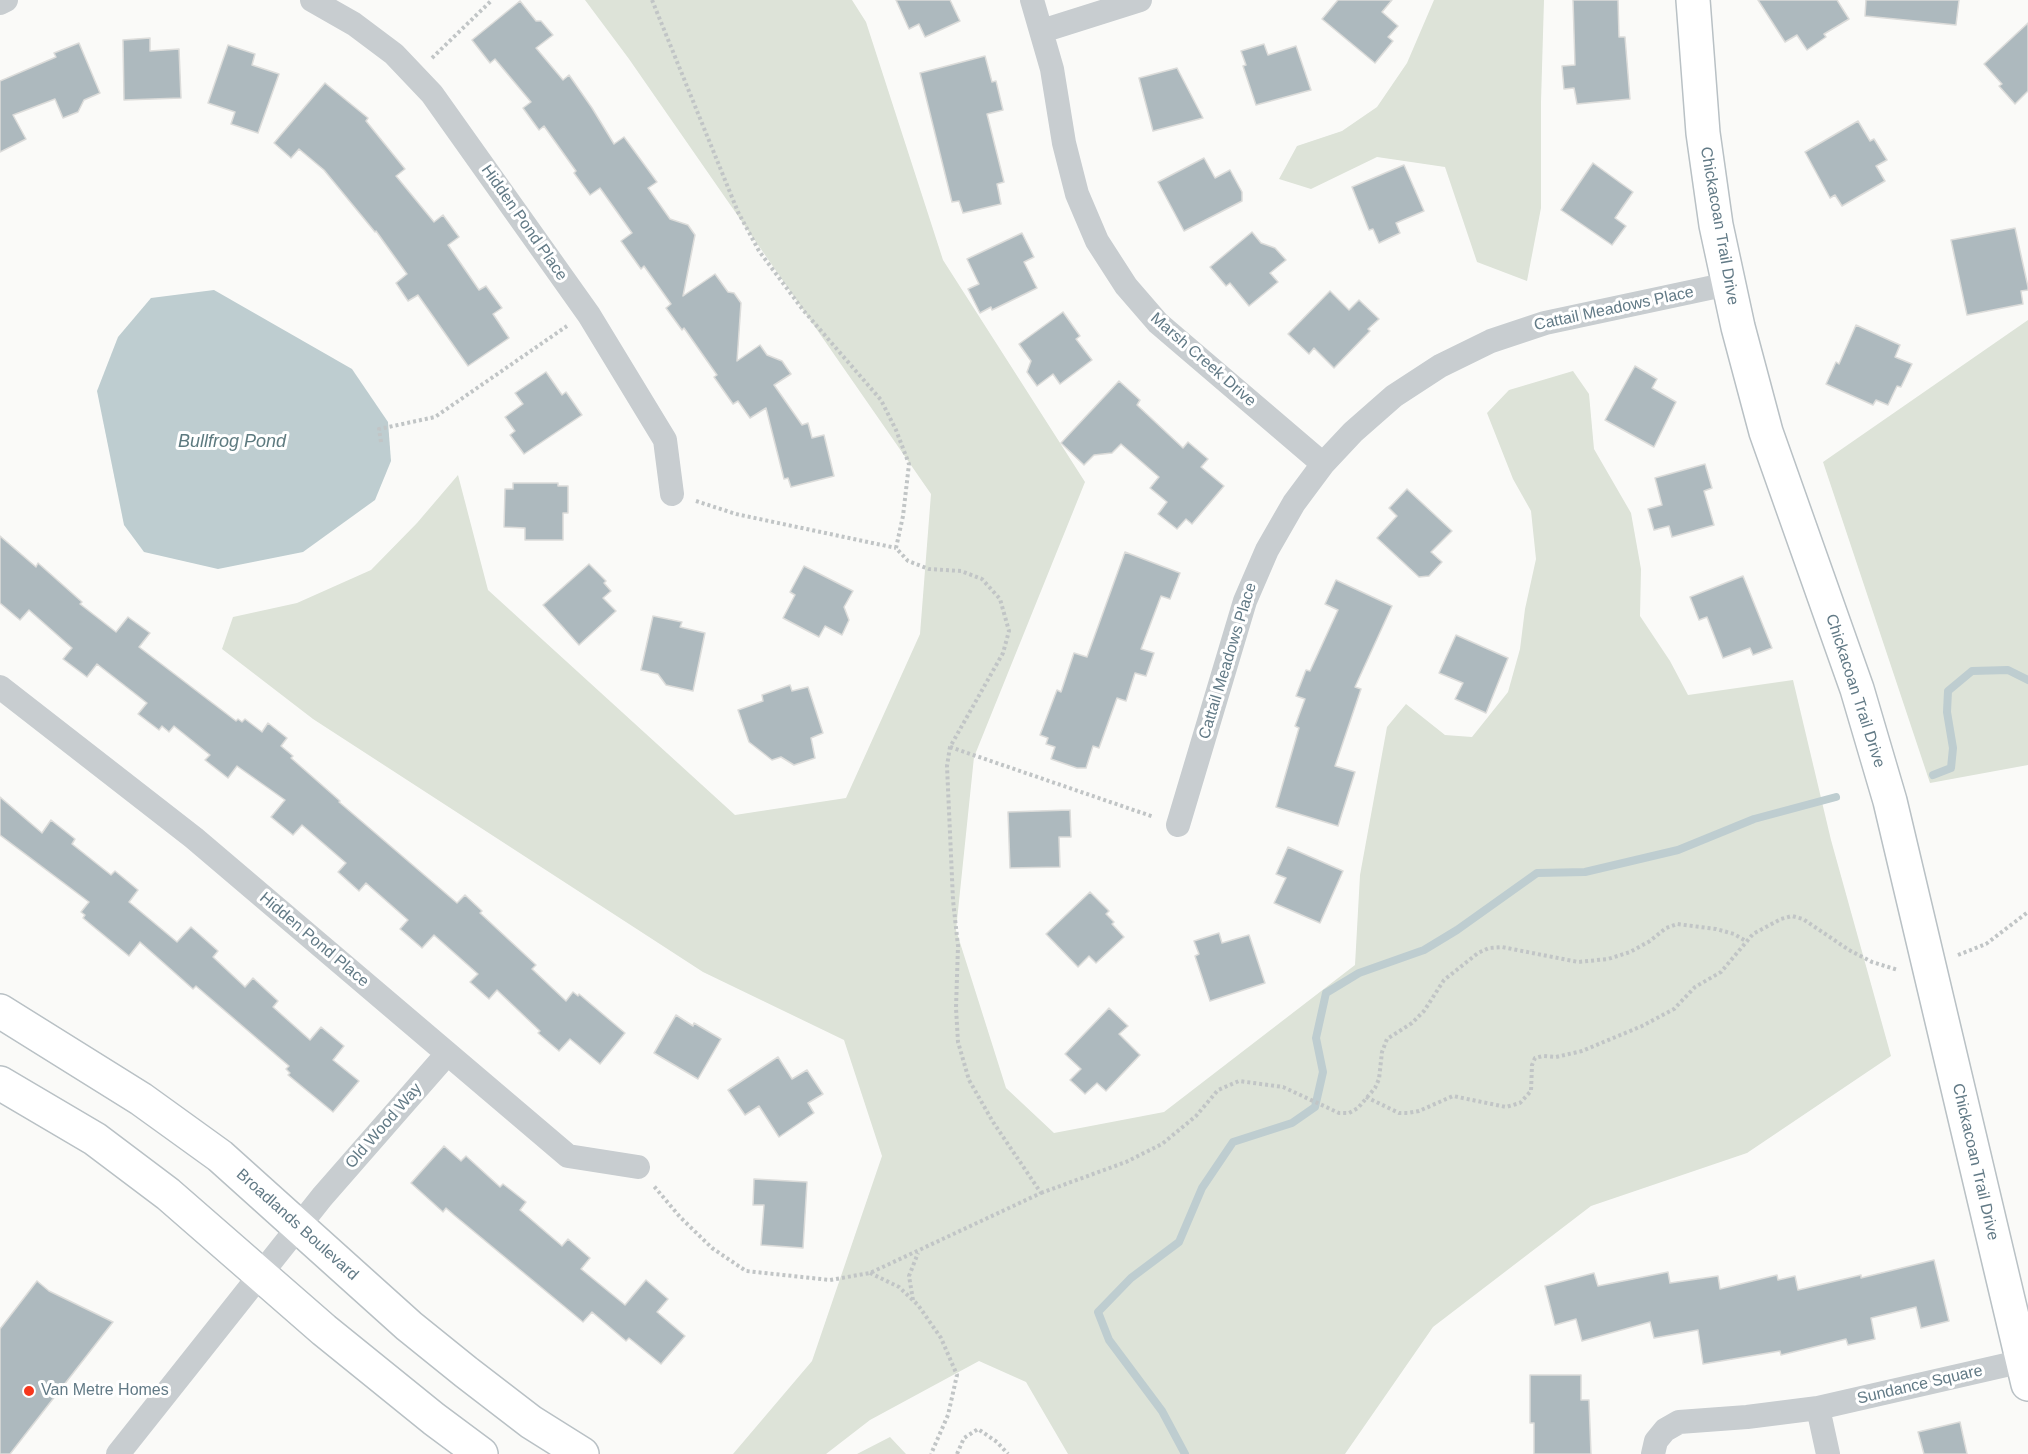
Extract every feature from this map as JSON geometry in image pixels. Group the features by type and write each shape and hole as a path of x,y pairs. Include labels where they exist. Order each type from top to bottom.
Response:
{"street":[{"path":"0,3 6,0"},
{"name":"Hidden Pond Place","path":"312,0 354,24 394,54 432,94 589,315 665,440 672,494"},
{"name":"Marsh Creek Drive","path":"1032,0 1052,69 1064,143 1077,194 1097,241 1126,286 1158,323 1323,464"},
{"path":"1042,31 1140,0"},
{"name":"Chickacoan Trail Drive","path":"1693,0 1703,133 1716,225 1738,327 1766,432 1857,689 1890,801 2026,1369"},
{"name":"Cattail Meadows Place","path":"1179,825 1245,601 1266,550 1294,503 1323,464 1353,432 1394,396 1440,366 1491,341 1545,323 1728,284"},
{"name":"Hidden Pond Place","path":"0,687 194,838 568,1156 638,1167"},
{"name":"Broadlands Boulevard","path":"0,1011 141,1099 220,1156 409,1326 531,1422 582,1454"},
{"name":"Old Wood Way","path":"118,1454 260,1272 447,1054"},
{"path":"0,1083 95,1139 168,1194 324,1330 481,1454"},
{"name":"Sundance Square","path":"1653,1454 1656,1441 1665,1430 1679,1422 1747,1417 1818,1407 2026,1369"},
{"path":"1818,1407 1828,1454"}],"path":[{"path":"414,74 492,0"},
{"path":"652,0 738,212 759,251 803,310 881,400 896,430 909,464 903,516 896,548"},
{"path":"381,442 379,429 435,417 572,322 589,315"},
{"path":"672,494 736,514 896,548 908,561 929,568 961,571 982,579 1000,599 1009,631 1003,653 950,747 947,766 953,900 958,946 956,1008 958,1042 969,1080 993,1122 1041,1193"},
{"path":"950,747 1179,825"},
{"path":"1366,1097 1399,1113 1419,1111 1453,1096 1506,1107 1520,1103 1531,1091 1532,1065 1535,1058 1556,1057 1582,1050 1642,1026 1674,1009 1695,987 1721,972 1752,934 1769,924 1792,916 1803,919 1849,950 1887,968 1899,970 1955,956 1986,944 2028,914"},
{"path":"638,1167 680,1217 712,1248 747,1270 830,1280 870,1273 1041,1193 1126,1162 1162,1144 1196,1116 1213,1094 1239,1081 1283,1087 1340,1113 1349,1113 1358,1108 1375,1089 1379,1079 1382,1052 1387,1039 1412,1023 1424,1011 1444,980 1478,953 1489,948 1502,947 1578,962 1608,959 1630,952 1650,941 1666,928 1677,924 1716,929 1734,934 1746,941"},
{"path":"913,1300 909,1276 918,1252"},
{"path":"870,1273 899,1287 913,1300 941,1338 957,1375 948,1414 931,1454"},
{"path":"957,1454 964,1438 978,1428 997,1442 1008,1454"}],"shaded area":[{"path":"585,0 852,0 866,22 943,260 1085,482 974,757 956,930 1006,1088 1054,1133 1164,1112 1355,965 1360,875 1387,727 1406,704 1445,735 1472,737 1508,692 1520,649 1525,609 1536,559 1531,511 1513,479 1487,413 1509,390 1573,371 1589,394 1594,449 1631,513 1641,569 1640,616 1670,661 1688,695 1793,680 1831,840 1891,1056 1747,1153 1591,1206 1433,1327 1345,1454 1068,1454 1026,1382 979,1361 870,1420 826,1454 733,1454 812,1361 882,1156 844,1040 703,972 313,719 222,649 233,617 297,603 371,570 417,523 458,475 488,590 735,815 846,798 920,634 931,494 629,59"},
{"path":"1434,0 1544,0 1541,208 1527,281 1477,262 1445,167 1377,157 1311,189 1279,179 1297,146 1342,131 1377,107 1407,63"},
{"path":"2028,320 2028,765 1930,783 1823,462"},
{"path":"890,1437 906,1454 857,1454"}],"water":[{"name":"Bullfrog Pond","path":"214,290 352,369 388,422 391,461 375,500 303,552 218,569 144,552 124,525 97,391 118,337 151,298"}],"building":[{"path":"896,0 950,0 960,21 925,37 919,24 909,29"},
{"path":"1338,0 1392,0 1382,12 1398,26 1388,37 1393,41 1375,63 1322,19"},
{"path":"1573,0 1618,0 1619,37 1625,37 1630,99 1577,104 1574,88 1564,89 1562,66 1575,65"},
{"path":"1758,0 1837,0 1849,19 1824,34 1826,37 1807,50 1797,35 1785,42"},
{"path":"1866,0 1959,0 1956,25 1865,16"},
{"path":"520,1 536,21 541,21 553,35 536,48 563,80 569,75 614,144 624,137 657,182 648,188 670,219 688,225 695,235 683,296 715,274 728,292 734,293 741,303 737,361 760,345 767,355 782,361 791,374 774,385 802,425 808,423 812,438 824,435 834,476 791,487 788,478 784,479 766,408 750,418 738,401 733,404 714,377 717,375 684,328 682,330 666,308 671,304 644,266 641,269 621,241 632,233 600,188 590,195 544,126 539,130 523,108 531,102 495,59 490,63 472,40"},
{"path":"2028,23 2028,91 2015,104 1999,86 2002,84 1984,64"},
{"path":"150,38 150,51 179,49 181,98 124,100 123,40"},
{"path":"79,43 100,93 84,100 78,112 63,118 55,99 13,115 26,139 0,152 0,81 56,57 54,53"},
{"path":"1264,44 1268,55 1296,46 1311,90 1256,105 1243,66 1246,65 1241,51"},
{"path":"228,45 255,54 252,65 279,74 258,133 231,124 235,112 208,103"},
{"path":"985,56 992,82 996,81 1003,110 987,114 1004,182 997,184 1001,204 963,213 959,201 952,202 920,73"},
{"path":"1177,68 1203,118 1153,131 1139,78"},
{"path":"325,83 368,118 366,121 405,169 396,176 434,222 443,215 459,237 448,245 479,290 486,286 502,308 493,314 509,338 468,366 418,295 408,301 396,283 407,274 376,231 324,170 299,149 291,158 274,143"},
{"path":"1858,121 1870,141 1874,139 1887,160 1876,166 1885,181 1842,206 1835,195 1830,198 1805,152"},
{"path":"1204,158 1215,178 1230,170 1242,192 1242,201 1184,231 1158,182"},
{"path":"1593,163 1633,192 1615,218 1626,226 1612,245 1561,210"},
{"path":"1404,165 1424,211 1396,223 1400,233 1379,243 1373,229 1369,230 1352,187"},
{"path":"2015,228 2028,287 2028,290 2021,291 2023,304 1967,315 1951,240"},
{"path":"1252,232 1261,243 1275,248 1286,260 1270,273 1278,282 1249,306 1230,283 1226,286 1210,267"},
{"path":"1022,233 1034,257 1024,262 1037,288 992,310 991,307 980,313 968,289 979,284 967,259"},
{"path":"1330,291 1349,310 1359,300 1379,319 1334,368 1314,348 1309,354 1288,334"},
{"path":"1063,312 1080,336 1076,339 1092,360 1060,384 1053,374 1037,386 1027,372 1031,361 1019,344"},
{"path":"1856,325 1900,345 1895,357 1912,364 1901,387 1897,386 1888,405 1876,400 1873,405 1826,384 1836,362 1839,364"},
{"path":"1635,366 1657,379 1652,388 1676,402 1654,447 1605,420"},
{"path":"546,372 562,395 566,392 582,415 524,454 510,435 515,431 505,417 523,404 515,393"},
{"path":"1119,381 1140,400 1137,405 1183,448 1188,442 1208,459 1201,467 1224,486 1192,524 1186,519 1177,529 1158,514 1167,502 1150,488 1159,477 1121,444 1112,453 1094,455 1084,465 1061,443"},
{"path":"1705,464 1712,488 1704,491 1714,525 1672,537 1669,526 1654,530 1648,509 1662,505 1655,478"},
{"path":"513,483 558,483 558,486 568,486 568,513 563,513 563,540 525,540 525,528 504,527 505,489 513,489"},
{"path":"1407,489 1452,531 1431,552 1442,562 1429,576 1419,577 1377,538 1397,516 1389,508"},
{"path":"0,536 36,567 38,563 82,602 80,604 116,632 128,617 150,633 139,647 236,721 238,719 242,722 245,719 262,732 268,723 287,738 281,746 293,756 291,758 457,903 465,895 482,911 480,913 536,965 532,969 566,1001 573,992 578,996 579,994 625,1033 600,1064 570,1039 559,1051 538,1033 540,1031 497,990 489,999 470,982 478,974 434,935 422,948 400,929 408,920 366,883 359,891 338,872 346,863 302,825 293,835 271,817 285,800 237,766 228,778 205,760 210,755 174,726 169,732 162,726 159,730 138,714 147,703 97,664 87,677 63,659 72,648 29,610 20,620 0,603"},
{"path":"1125,552 1180,573 1170,599 1161,596 1141,649 1154,653 1146,676 1135,673 1126,701 1117,698 1099,748 1093,746 1086,768 1077,768 1051,759 1055,747 1046,744 1048,738 1040,735 1057,690 1061,692 1074,653 1087,657"},
{"path":"589,564 606,581 604,583 611,591 603,598 616,611 579,645 543,605"},
{"path":"804,566 853,591 844,607 849,620 842,635 825,626 819,637 783,618 795,595 790,592"},
{"path":"1743,576 1772,648 1753,655 1750,648 1723,658 1707,617 1699,620 1690,597"},
{"path":"1336,580 1392,606 1355,687 1361,689 1335,766 1355,772 1338,826 1276,807 1299,728 1295,726 1305,699 1296,696 1306,670 1310,671 1338,610 1325,604"},
{"path":"653,616 682,622 680,627 705,633 693,691 666,685 658,674 641,670"},
{"path":"1456,635 1508,658 1486,713 1455,699 1463,683 1439,673"},
{"path":"790,685 792,691 808,687 823,733 811,738 815,758 794,765 781,757 772,760 749,742 738,710 763,701 762,695"},
{"path":"0,797 42,833 51,820 75,839 72,844 111,875 115,871 138,890 129,902 177,942 191,927 218,951 213,957 245,987 253,978 278,1001 273,1007 310,1040 321,1027 344,1046 333,1060 359,1081 333,1112 288,1075 290,1073 286,1069 289,1066 196,986 193,989 140,942 129,956 83,918 85,915 81,912 89,902 0,835"},
{"path":"1070,810 1071,837 1059,837 1060,867 1010,868 1008,812"},
{"path":"1288,847 1343,871 1320,923 1274,903 1286,878 1276,874"},
{"path":"1090,892 1109,911 1106,914 1124,937 1096,963 1089,956 1078,967 1046,934"},
{"path":"1219,933 1222,943 1249,935 1265,983 1210,1001 1195,956 1199,954 1194,941"},
{"path":"1109,1008 1128,1026 1119,1034 1140,1055 1106,1091 1097,1083 1085,1094 1070,1080 1081,1069 1065,1054"},
{"path":"676,1015 721,1039 698,1079 654,1053"},
{"path":"778,1057 792,1079 807,1070 823,1094 808,1103 814,1113 779,1137 759,1106 745,1115 728,1090"},
{"path":"444,1146 461,1161 466,1156 500,1187 503,1184 526,1202 520,1210 562,1246 568,1239 590,1258 581,1269 625,1305 646,1280 668,1299 657,1312 685,1336 661,1364 629,1338 626,1341 592,1312 583,1322 446,1208 443,1212 411,1183"},
{"path":"754,1179 807,1182 803,1248 761,1245 764,1205 753,1205"},
{"path":"1934,1260 1949,1321 1921,1328 1916,1307 1871,1318 1875,1339 1848,1345 1846,1339 1781,1355 1780,1351 1703,1364 1698,1330 1654,1338 1650,1322 1582,1341 1576,1319 1555,1325 1545,1286 1594,1273 1598,1286 1668,1272 1670,1283 1718,1276 1720,1289 1777,1275 1778,1280 1795,1276 1798,1290 1861,1275 1861,1278"},
{"name":"Van Metre Homes","path":"37,1281 49,1291 113,1322 10,1454 0,1454 0,1329"},
{"path":"1530,1375 1581,1375 1581,1400 1589,1400 1591,1454 1534,1454 1534,1423 1530,1423"},
{"path":"1960,1422 1967,1454 1924,1454 1918,1432"}],"waterway":[{"path":"1933,775 1951,768 1953,748 1947,712 1948,691 1972,671 2008,670 2028,680"},
{"path":"1185,1454 1162,1411 1109,1340 1098,1312 1131,1278 1179,1242 1202,1188 1233,1142 1292,1123 1315,1107 1323,1072 1316,1038 1326,993 1359,973 1424,950 1457,930 1537,873 1585,872 1678,850 1754,819 1836,797"}],"place":[{"name":"Van Metre Homes","path":"29,1391"}]}
